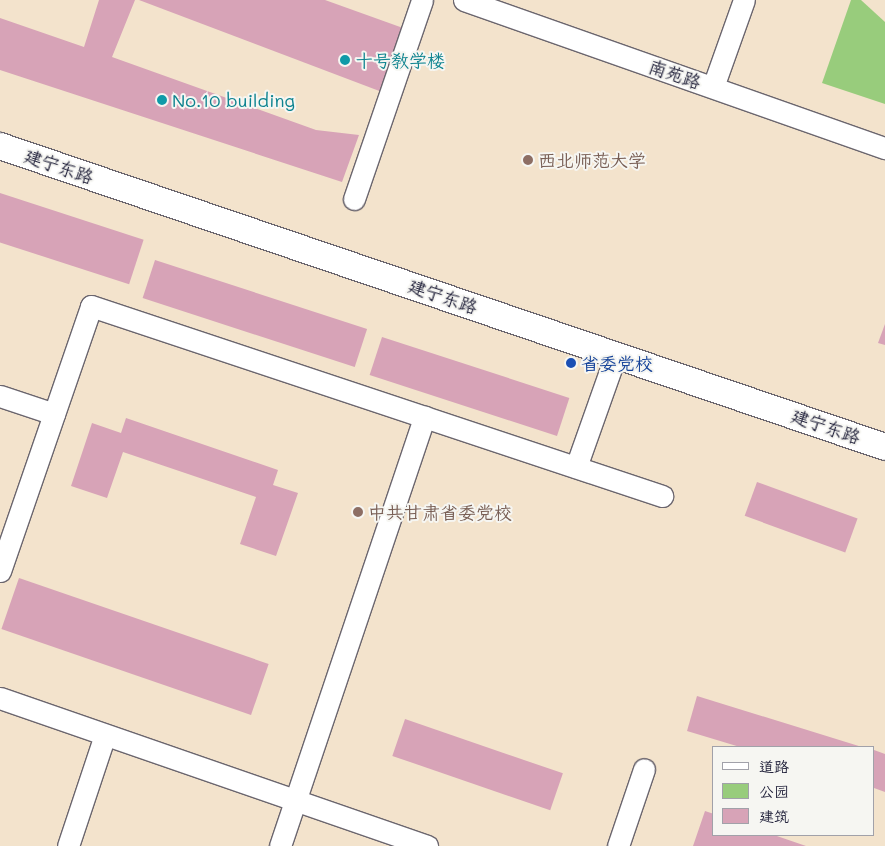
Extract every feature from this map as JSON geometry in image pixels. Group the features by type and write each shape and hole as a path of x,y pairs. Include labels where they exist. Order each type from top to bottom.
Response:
{"main road":[{"name":"建宁东路","path":"0,146 885,447"}],"street":[{"path":"354,199 422,0"},
{"name":"南苑路","path":"464,0 885,148"},
{"path":"713,87 744,0"},
{"path":"0,571 4,543 54,414 91,306 662,496"},
{"path":"576,467 616,354"},
{"path":"0,396 54,414"},
{"path":"280,846 424,416"},
{"path":"0,698 427,846"},
{"path":"68,846 105,735"},
{"path":"618,846 644,769"}],"green space":[{"path":"851,0 861,0 885,22 885,104 822,83"}],"building":[{"name":"No.10 building","path":"99,0 135,0 112,57 316,130 359,135 342,182 0,70 0,18 84,47"},
{"name":"十号教学楼","path":"139,0 325,0 403,28 382,92"},
{"path":"0,193 144,240 129,284 0,242"},
{"path":"155,260 367,329 355,367 143,298"},
{"path":"885,324 885,345 878,343"},
{"path":"382,337 569,398 557,436 370,375"},
{"path":"126,418 278,470 273,485 298,493 276,556 240,544 256,497 123,452 107,498 71,486 92,423 121,433"},
{"path":"757,482 858,519 845,552 745,516"},
{"path":"19,578 269,664 251,715 1,629"},
{"path":"697,696 859,746 737,746 687,731"},
{"path":"405,719 563,773 550,810 392,756"},
{"path":"875,750 885,754 885,792 875,788"},
{"path":"705,811 712,813 712,836 777,836 806,846 693,846"}],"place":[{"name":"十号教学楼","path":"345,60"},
{"name":"No.10 building","path":"162,100"},
{"name":"西北师范大学","path":"528,160"},
{"name":"省委党校","path":"571,363"},
{"name":"中共甘肃省委党校","path":"358,512"}]}
